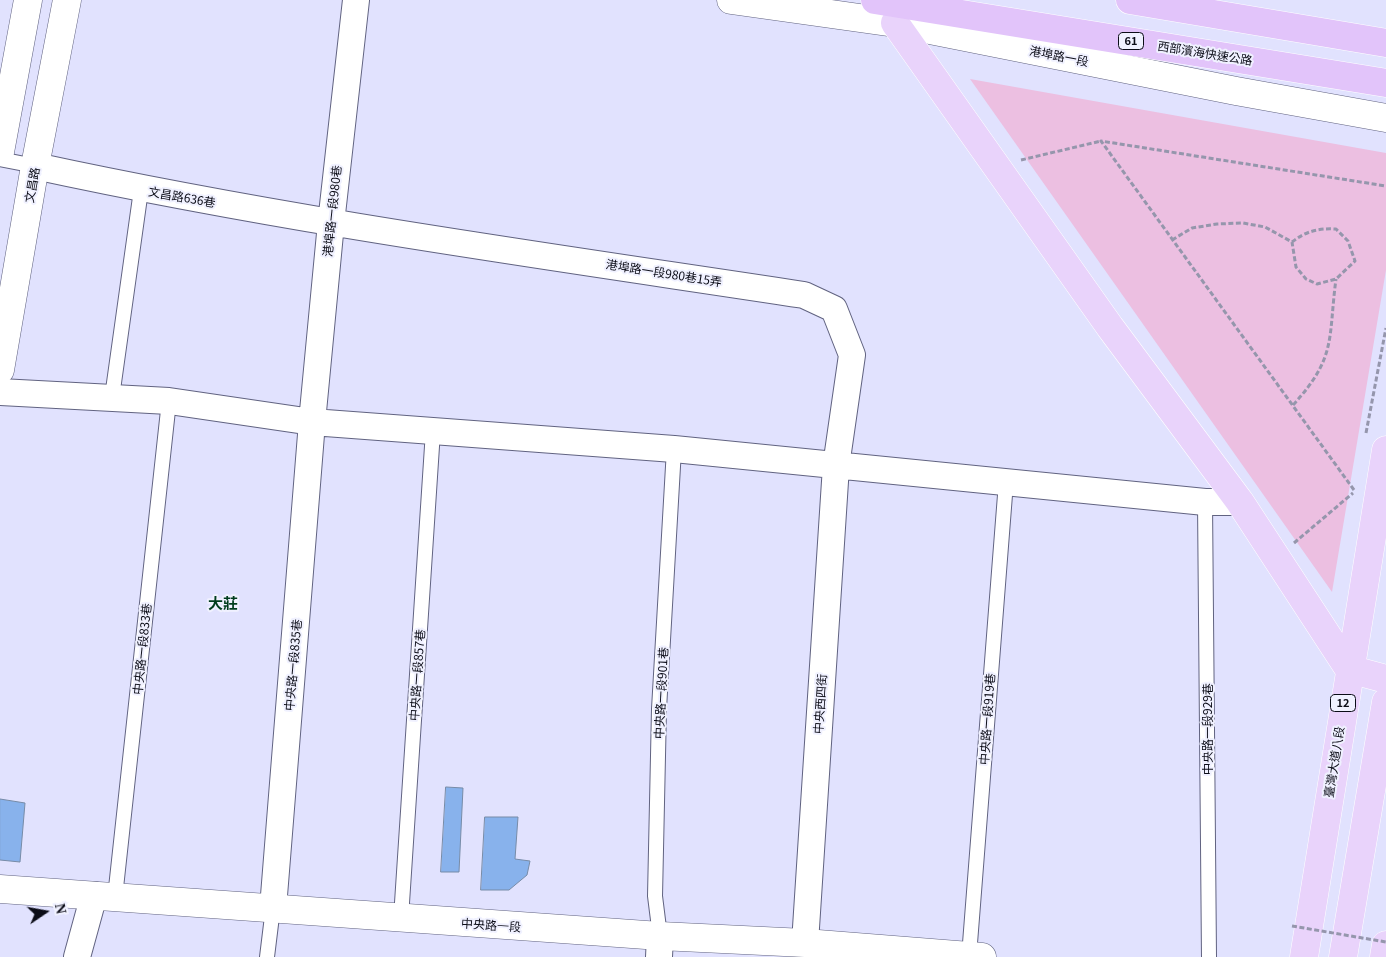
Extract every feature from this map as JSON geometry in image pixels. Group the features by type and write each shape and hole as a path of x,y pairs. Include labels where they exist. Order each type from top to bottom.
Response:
{"highway":[{"name":"西部濱海快速公路","path":"875,0 1386,82"},
{"path":"1130,0 1386,43"}],"main road":[{"path":"895,23 1110,327 1240,502 1349,669 1386,679"},
{"name":"臺灣大道八段","path":"1304,957 1349,669 1376,442"},
{"path":"1343,957 1386,702"},
{"path":"1384,957 1386,945"}],"street":[{"path":"0,152 28,0"},
{"name":"文昌路","path":"0,370 34,166 66,0"},
{"name":"港埠路一段980巷","path":"312,422 331,223 356,0"},
{"name":"港埠路一段","path":"731,0 895,23 1236,91 1386,118"},
{"name":"文昌路636巷","path":"34,166 141,190 331,223"},
{"name":"港埠路一段980巷15弄","path":"331,223 804,295 834,309 852,355 836,466"},
{"path":"0,392 169,401 312,422 674,449 1205,502 1240,502"},
{"name":"中央路一段835巷","path":"273,908 312,422"},
{"name":"中央西四街","path":"805,943 836,466"},
{"name":"中央路一段","path":"0,890 401,918 659,947 805,943 982,957"},
{"path":"77,957 105,896"}],"lane":[{"path":"0,159 34,166"},
{"path":"112,397 141,190"},
{"name":"中央路一段833巷","path":"105,896 169,401"},
{"name":"中央路一段857巷","path":"401,918 433,431"},
{"name":"中央路一段901巷","path":"659,947 655,896 659,709 674,449"},
{"name":"中央路一段919巷","path":"969,956 1006,482"},
{"name":"中央路一段929巷","path":"1205,502 1209,957"},
{"path":"267,957 273,908"}],"path":[{"path":"1101,142 1355,491"},
{"path":"996,166 1101,142 1386,186"},
{"path":"1172,240 1192,228 1217,224 1244,223 1265,227 1292,242"},
{"path":"1322,228 1336,229 1348,241 1355,260 1336,279 1317,284 1306,279 1296,267 1292,242 1303,233 1322,228"},
{"path":"1293,406 1314,381 1328,352 1336,279"},
{"path":"1376,442 1386,328"},
{"path":"1276,558 1355,491 1357,482"},
{"path":"1292,926 1386,942"}],"shaded area":[{"path":"970,79 1386,153 1386,270 1332,592"}],"building":[{"path":"446,787 463,788 459,872 441,872"},
{"path":"0,799 25,803 20,862 0,860"},
{"path":"485,817 518,817 515,859 530,861 527,875 509,890 481,890"}],"district":[{"name":"大莊","path":"223,603"}]}
